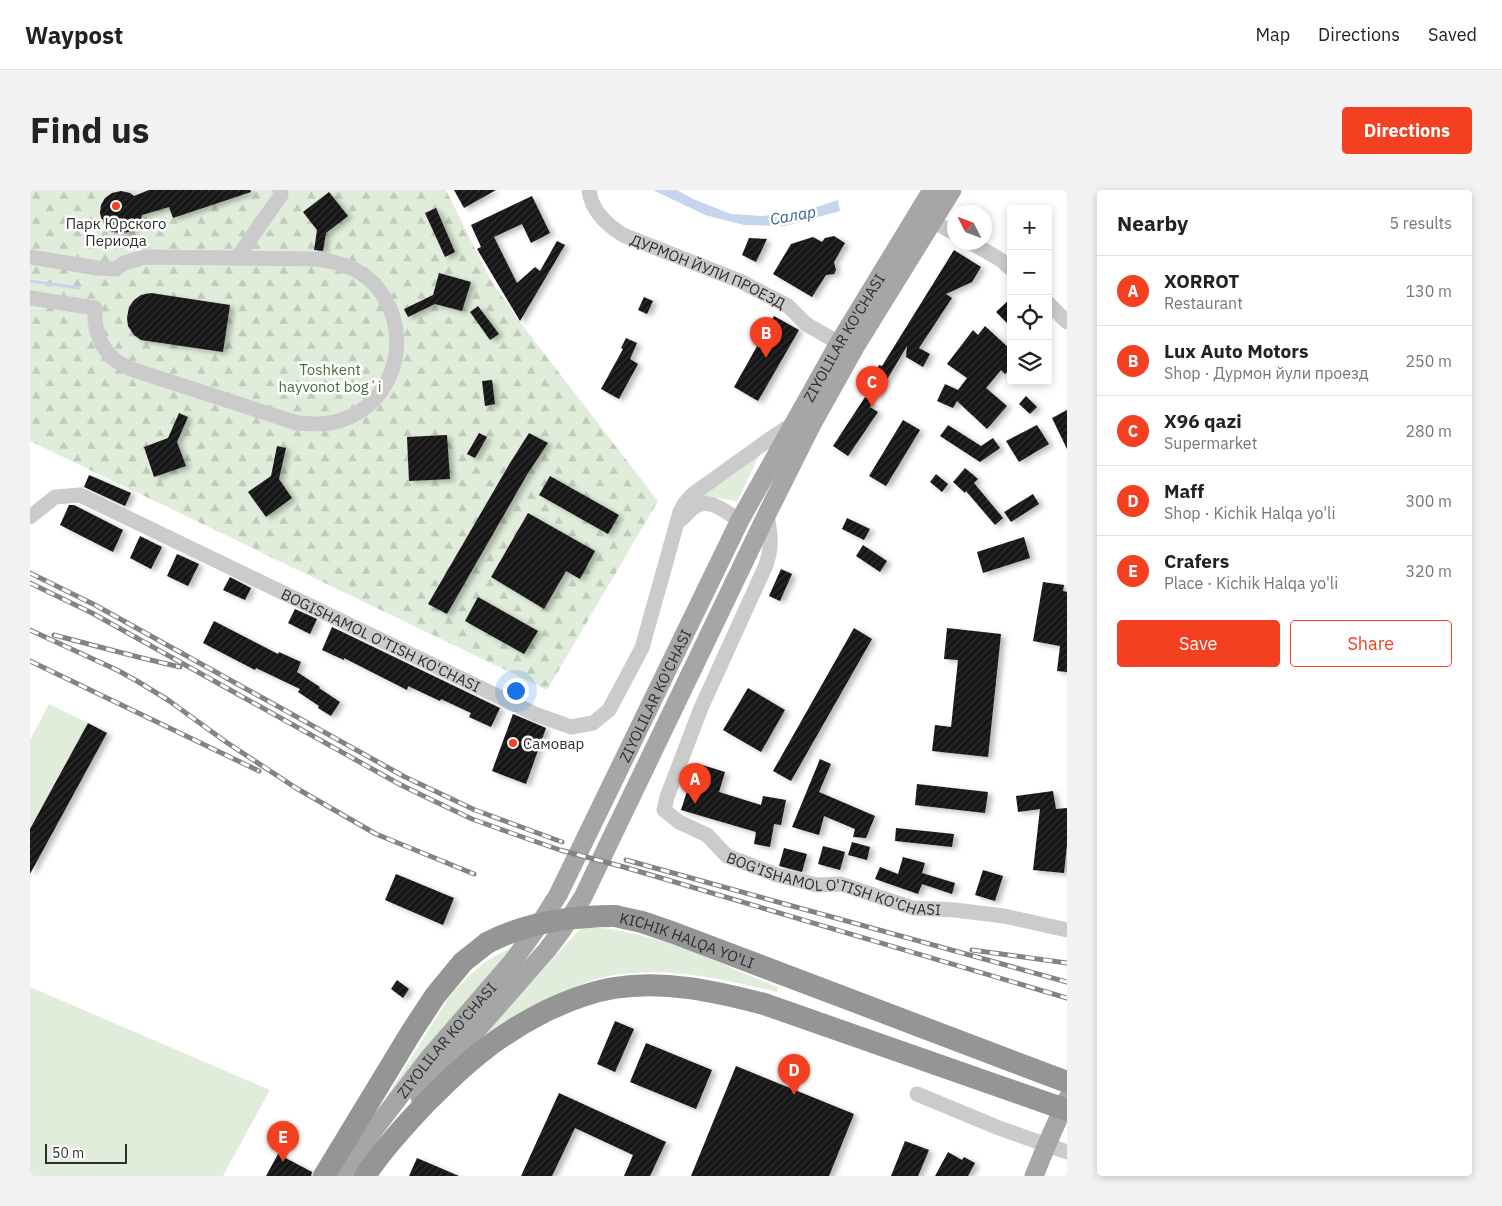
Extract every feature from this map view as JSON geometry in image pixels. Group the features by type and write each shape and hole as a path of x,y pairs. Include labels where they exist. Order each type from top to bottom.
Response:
{"highway":[{"name":"KICHIK HALQA YO'LI","path":"324,1176 412,1030 435,996 463,962 487,943 503,935 524,927 553,920 615,916 642,922 1067,1082"},
{"path":"369,1170 412,1117 442,1086 475,1055 503,1034 575,998 607,989 632,986 683,986 726,994 764,1004 1066,1106"}],"main road":[{"name":"ZIYOLILAR KO'CHASI","path":"369,1170 439,1073 536,963 573,914 583,897 767,514 817,415 855,347 932,190"},
{"name":"ZIYOLILAR KO'CHASI","path":"343,1176 373,1131 418,1072 513,961 548,912 558,895 740,520 794,423 839,343 893,268 932,221 952,190"},
{"path":"671,663 692,672"},
{"path":"1034,1176 1046,1144 1066,1106"}],"street":[{"path":"237,258 281,195 280,190"},
{"name":"ДУРМОН ЙУЛИ ПРОЕЗД","path":"589,190 596,210 611,227 623,235 747,285 788,306 806,324 839,343"},
{"path":"932,221 947,229"},
{"path":"984,250 1007,265"},
{"path":"30,257 97,268 116,269 124,263 145,257 315,259 334,261 349,266 371,281 388,304 396,327 397,352 385,386 373,401 357,413 339,421 318,425 297,423 131,369 114,359 100,341 94,320 95,308 30,298"},
{"path":"1052,307 1067,322"},
{"name":"BOGISHAMOL O'TISH KO'CHASI","path":"30,517 55,497 80,495 528,710 571,727 593,723 609,710 642,648 680,512 685,503 693,494 794,423"},
{"name":"BOGISHAMOL O'TISH KO'CHASI","path":"677,524 694,506 706,502 740,520"},
{"name":"BOG'ISHAMOL O'TISH KO'CHASI","path":"767,514 771,538 768,559 701,708 667,797 664,810 679,822 707,835 727,856 777,875 817,885 841,884 913,908 955,910 1004,916 1067,930"},
{"path":"917,1094 999,1128 1067,1152"}],"green space":[{"name":"Toshkent hayvonot bogʻi","path":"30,190 446,190 490,279 519,321 658,501 547,690 30,441"},
{"path":"761,451 737,502 713,498 689,504"},
{"path":"49,704 88,723 30,829 30,740"},
{"path":"582,927 632,933 681,948 775,986 778,988 777,992 702,976 649,972 624,974 599,979 571,989 478,1040"},
{"path":"514,947 376,1114 448,999 477,968"},
{"path":"30,987 270,1090 223,1176 30,1176"}],"water":[{"name":"Салар","path":"653,190 677,190 693,199 731,214 762,216 801,212 838,200 840,211 785,226 744,225 705,215"}],"building":[{"path":"149,190 250,190 251,192 173,218 169,207 142,215 140,222 128,232 113,232 106,228 100,213 101,205 105,198 112,193 121,191 134,196"},
{"path":"454,190 496,190 464,208"},
{"path":"329,192 348,216 326,233 323,251 314,250 317,230 303,212"},
{"path":"532,196 550,233 531,243 522,224 494,237 517,283 535,267 540,271 557,241 565,245 520,321 477,249 481,247 471,225"},
{"path":"436,208 455,252 445,257 425,213"},
{"path":"834,236 845,243 834,262 836,270 834,274 826,275 812,297 773,274 791,244 813,237 822,242 825,238"},
{"path":"749,238 767,239 756,262 742,255"},
{"path":"954,250 981,267 972,282 946,294 952,298 919,348 930,354 923,367 906,357 907,346 876,398 865,396 869,391 865,388 879,365 882,366"},
{"path":"439,273 471,282 462,311 435,304 408,317 404,309 433,295"},
{"path":"151,293 230,305 223,352 141,340 134,335 128,326 129,307 141,295"},
{"path":"644,297 653,301 647,314 638,310"},
{"path":"1007,302 1007,323 996,312"},
{"path":"478,306 499,334 490,340 470,312"},
{"path":"774,316 799,330 758,401 734,387"},
{"path":"985,326 1007,346 1007,372 1005,374 1001,370 986,388 1007,406 987,429 957,401 953,408 937,401 945,384 958,390 967,378 947,364 973,330 978,335"},
{"path":"626,338 637,343 630,359 638,364 619,399 601,389 623,349 621,348"},
{"path":"492,380 495,404 485,406 482,381"},
{"path":"1026,396 1037,407 1030,414 1019,404"},
{"path":"865,397 873,402 870,407 878,412 848,456 833,446"},
{"path":"1067,410 1067,449 1052,418"},
{"path":"179,413 188,417 177,442 186,466 154,477 144,447 168,438"},
{"path":"903,420 920,430 886,486 869,476"},
{"path":"948,425 981,446 993,438 1000,448 980,462 940,436"},
{"path":"1037,425 1049,444 1019,462 1006,441"},
{"path":"479,433 487,437 475,458 467,454"},
{"path":"529,433 548,443 528,473 447,614 428,604"},
{"path":"447,435 450,479 409,481 407,437"},
{"path":"277,446 286,448 279,479 292,498 266,517 248,492 271,476"},
{"path":"965,468 978,479 974,483 1003,518 995,525 966,491 965,493 953,482"},
{"path":"936,474 948,484 942,492 930,482"},
{"path":"89,475 131,493 125,506 84,487"},
{"path":"550,476 619,515 608,534 539,495"},
{"path":"1033,494 1039,504 1011,522 1004,512"},
{"path":"69,505 74,505 123,530 113,552 60,525"},
{"path":"528,513 595,551 580,579 566,571 544,609 491,577"},
{"path":"847,518 870,529 864,540 842,529"},
{"path":"140,536 162,547 151,569 130,558"},
{"path":"1024,537 1030,558 983,573 977,552"},
{"path":"863,545 887,561 880,572 856,556"},
{"path":"177,554 199,564 188,586 167,576"},
{"path":"781,569 792,574 780,601 769,596"},
{"path":"230,577 251,588 245,600 223,590"},
{"path":"1043,582 1064,585 1063,591 1067,592 1067,672 1057,671 1060,646 1033,641"},
{"path":"478,597 538,631 524,654 465,621"},
{"path":"295,609 317,619 310,634 288,623"},
{"path":"214,621 278,654 279,652 301,662 297,672 340,702 331,716 298,692 300,689 256,668 255,670 203,643"},
{"path":"332,627 500,708 491,727 469,717 471,713 441,699 440,701 408,686 407,690 344,658 344,660 322,650"},
{"path":"854,628 872,639 791,781 773,771"},
{"path":"947,628 1001,634 988,757 932,751 935,725 951,727 958,660 944,659"},
{"path":"748,688 785,710 761,752 723,730"},
{"path":"513,714 546,728 526,784 492,771"},
{"path":"88,723 107,733 30,874 30,829"},
{"path":"820,759 831,764 819,792 875,816 866,838 853,837 855,829 824,816 819,835 792,827"},
{"path":"696,763 725,772 719,792 761,805 763,796 786,800 781,825 774,824 770,847 754,844 756,832 681,810"},
{"path":"917,784 988,792 985,813 915,805"},
{"path":"1053,791 1056,809 1067,808 1067,844 1064,873 1033,870 1040,809 1018,812 1016,796"},
{"path":"896,828 954,834 952,847 895,841"},
{"path":"852,842 870,847 867,860 848,855"},
{"path":"823,846 845,852 840,870 818,864"},
{"path":"784,848 807,854 802,872 779,866"},
{"path":"903,857 925,863 922,873 955,883 952,894 922,884 918,894 875,879 880,867 898,874"},
{"path":"983,870 1003,876 995,901 975,895"},
{"path":"396,874 454,898 443,925 385,900"},
{"path":"397,980 409,989 403,998 391,989"},
{"path":"615,1021 634,1029 615,1072 597,1064"},
{"path":"646,1043 712,1070 696,1109 630,1082"},
{"path":"736,1066 854,1114 829,1176 691,1176"},
{"path":"559,1093 666,1142 650,1176 624,1176 633,1155 575,1128 552,1176 521,1176"},
{"path":"905,1141 929,1150 918,1176 891,1176"},
{"path":"948,1152 962,1160 964,1157 975,1163 968,1176 935,1176"},
{"path":"278,1154 312,1172 311,1176 266,1176"},
{"path":"417,1158 459,1176 409,1176"}],"waterway":[{"path":"30,281 79,288"}],"railway":[{"path":"30,573 95,605 405,777 475,810 562,842"},
{"path":"30,583 92,613 401,785 472,819 560,850 624,867 1067,998"},
{"path":"30,630 137,681 168,700 226,742 296,788 376,834 474,874"},
{"path":"54,635 180,667"},
{"path":"30,661 259,771"},
{"path":"626,860 1067,982"},
{"path":"972,950 1067,963"}],"place":[{"name":"Парк Юрского Периода","path":"116,206"},
{"name":"Lux Auto Motors","path":"766,358"},
{"name":"X96 qazi","path":"872,407"},
{"name":"Самовар","path":"513,743"},
{"name":"XORROT","path":"695,804"},
{"name":"Maff","path":"794,1095"},
{"name":"Crafers","path":"283,1162"}]}
